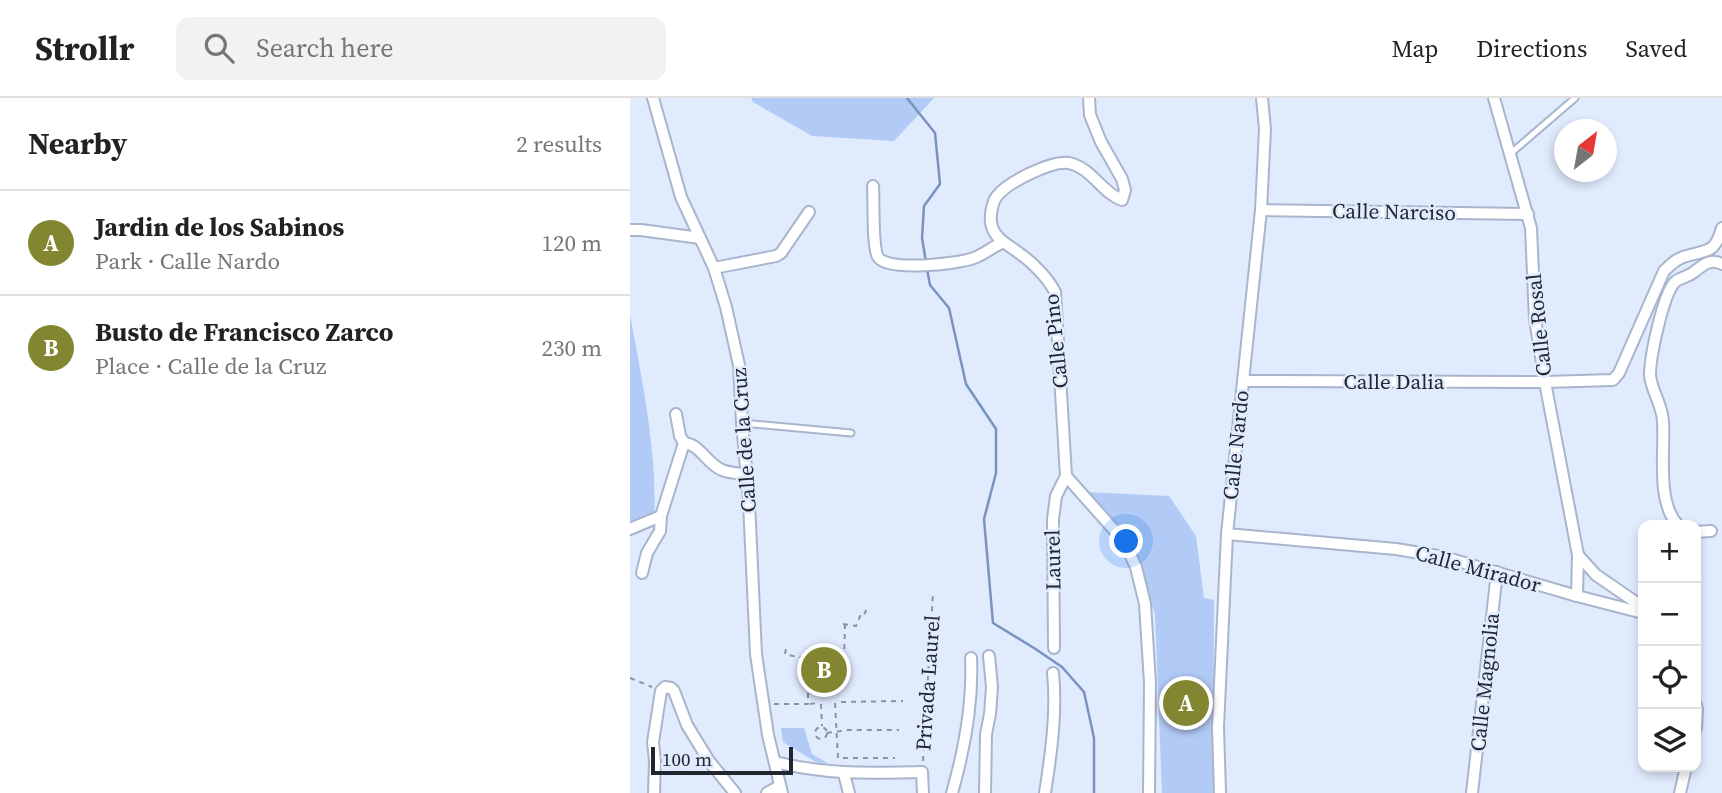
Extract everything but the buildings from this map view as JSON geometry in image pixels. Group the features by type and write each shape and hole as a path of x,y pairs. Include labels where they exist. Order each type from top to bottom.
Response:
{"street":[{"name":"Calle de la Cruz","path":"653,98 681,197 714,268 739,365 750,502 756,654 763,706 781,789"},
{"path":"873,186 877,255 880,260 912,266 949,264 973,258 1003,242 992,227 994,201 1005,188 1039,169 1070,163 1085,170 1114,197 1122,200 1125,190 1122,179 1101,142 1090,115 1089,98"},
{"name":"Calle Nardo","path":"1220,793 1218,727 1227,534 1261,210 1265,129 1262,98"},
{"name":"Calle Rosal","path":"1494,98 1528,214 1532,241 1535,319 1578,555 1577,596"},
{"name":"Calle Narciso","path":"1261,210 1528,214"},
{"path":"714,268 776,256 785,249 809,212"},
{"path":"1681,278 1672,263 1709,250 1719,239 1722,228"},
{"path":"630,230 700,237"},
{"name":"Calle Pino","path":"1003,242 1021,254 1049,282 1055,292 1066,476"},
{"path":"1673,520 1666,501 1662,408 1650,376 1655,340 1666,296 1674,283 1709,262 1717,261 1722,264"},
{"name":"Calle Dalia","path":"1243,381 1610,381 1616,379 1664,271 1672,263"},
{"path":"642,573 647,553 660,531 661,516 684,443 676,414"},
{"path":"684,443 696,447 711,464 722,470 746,475"},
{"path":"1066,476 1115,531 1136,567 1145,604 1150,683 1149,793"},
{"name":"Laurel","path":"1054,648 1053,519 1056,496 1066,476"},
{"path":"630,529 661,516"},
{"path":"1701,532 1711,531"},
{"name":"Calle Mirador","path":"1227,534 1396,549 1444,557 1638,611"},
{"path":"1578,555 1596,575 1638,606"},
{"name":"Calle Magnolia","path":"1472,793 1497,572"},
{"path":"985,793 986,734 992,687 989,656"},
{"name":"Privada Laurel","path":"952,793 971,690 971,658"},
{"path":"1045,793 1055,693 1053,673"},
{"path":"654,793 653,742 661,691 665,687 674,691 687,725 709,761 734,793"},
{"path":"775,762 803,768 922,772 923,793"},
{"path":"841,770 849,793"},
{"path":"1680,793 1685,772"},
{"path":"767,793 781,789"}],"lane":[{"path":"1510,154 1575,98"},
{"path":"742,424 852,433"}],"path":[{"name":"Privada Laurel","path":"922,772 933,593"},
{"path":"847,667 844,663 844,624 856,626 867,607"},
{"path":"786,649 786,655 844,658"},
{"path":"808,704 808,677 813,652"},
{"path":"630,678 661,691"},
{"path":"841,702 903,701"},
{"path":"835,703 838,758 895,758"},
{"path":"763,706 819,704 822,727 827,733"},
{"path":"822,727 816,730 818,737 825,738 827,733"},
{"path":"827,733 899,730"}],"shaded area":[{"path":"751,98 934,98 894,141 812,136 753,102"},
{"path":"630,315 649,425 654,469 655,517 630,526"},
{"path":"1085,492 1169,496 1196,536 1204,598 1214,600 1213,793 1162,793 1155,614 1134,551"},
{"path":"781,728 804,728 812,754 829,764 816,762 783,742"}],"waterway":[{"path":"907,98 935,133 940,184 924,206 922,238 926,262"},
{"path":"927,269 930,285 949,308 966,384 996,429 996,473 984,519 993,623 1062,667 1084,692 1094,738 1094,793"}],"place":[{"name":"Busto de Francisco Zarco","path":"824,670"},
{"name":"Jardin de los Sabinos","path":"1186,703"}]}
